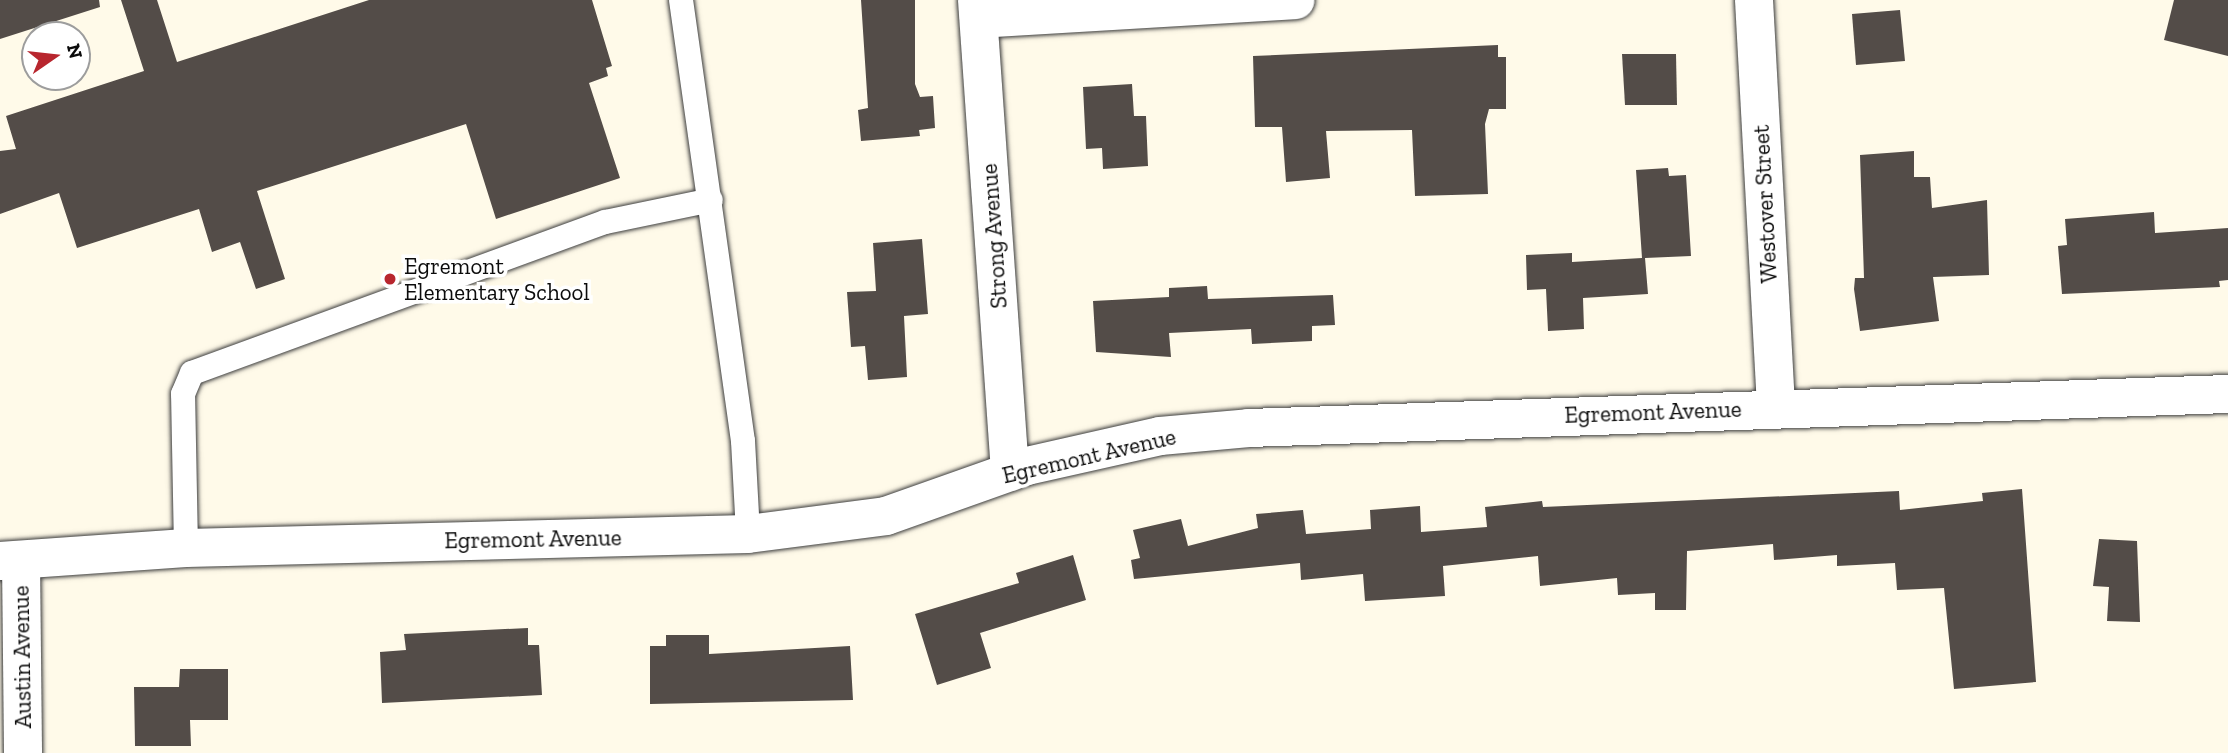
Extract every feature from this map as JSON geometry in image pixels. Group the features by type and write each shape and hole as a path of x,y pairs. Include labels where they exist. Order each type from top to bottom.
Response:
{"street":[{"path":"978,9 1295,0"},
{"name":"Westover Street","path":"1754,0 1776,408"},
{"name":"Strong Avenue","path":"978,9 1010,472"},
{"name":"Egremont Avenue","path":"10,561 186,548 748,534 887,516 1010,472 1160,436 1249,428 2228,394"},
{"name":"Austin Avenue","path":"10,561 23,753"}],"lane":[{"path":"681,0 743,441 748,534"},
{"path":"186,548 183,394 192,373 605,222 711,200"}],"building":[{"path":"0,0 99,0 100,7 56,21 21,21 21,32 0,39"},
{"path":"121,0 157,0 177,62 369,0 592,0 612,66 606,68 608,76 589,83 620,178 496,219 466,124 257,191 285,279 256,289 240,242 212,252 199,209 77,248 59,193 0,214 0,151 16,149 6,116 83,91 91,91 91,88 144,71"},
{"path":"861,0 915,0 915,84 920,97 933,96 935,128 919,130 920,136 861,141 858,110 868,108"},
{"path":"2174,0 2228,0 2228,56 2164,40"},
{"path":"1900,10 1905,61 1856,65 1852,14"},
{"path":"1498,45 1498,57 1506,57 1506,109 1489,109 1485,124 1488,194 1415,196 1412,130 1326,131 1330,178 1286,182 1282,127 1255,127 1253,56"},
{"path":"1622,54 1676,54 1677,105 1625,105"},
{"path":"1132,84 1134,116 1146,116 1148,166 1103,169 1102,148 1086,149 1083,87"},
{"path":"1914,151 1914,177 1930,177 1932,208 1987,200 1989,275 1933,277 1939,321 1860,331 1854,289 1855,278 1864,278 1860,155"},
{"path":"1668,168 1669,176 1686,175 1691,256 1645,258 1648,294 1583,298 1584,329 1548,331 1546,289 1527,290 1526,255 1572,253 1572,262 1642,258 1636,170"},
{"path":"2154,212 2155,233 2228,228 2228,280 2219,281 2220,287 2062,294 2058,246 2067,245 2065,219"},
{"path":"922,239 928,314 904,316 907,377 868,380 865,346 851,347 847,292 876,291 873,243"},
{"path":"1207,286 1208,299 1333,295 1335,325 1312,326 1312,341 1252,344 1251,329 1169,333 1171,357 1096,352 1093,301 1169,297 1169,288"},
{"path":"2022,489 2036,682 1954,689 1944,588 1897,590 1895,563 1837,566 1837,555 1774,560 1773,544 1687,551 1686,610 1655,610 1655,593 1618,595 1617,578 1540,586 1538,556 1443,566 1445,596 1365,601 1363,574 1301,580 1300,563 1134,579 1131,560 1140,558 1133,530 1181,519 1188,546 1258,528 1256,514 1303,510 1306,534 1371,529 1370,510 1420,506 1421,532 1487,527 1485,507 1542,501 1543,507 1899,491 1900,510 1983,501 1982,493"},
{"path":"2099,539 2137,541 2140,622 2107,621 2109,587 2093,586"},
{"path":"1073,555 1086,600 980,633 991,668 937,685 915,614 1019,583 1016,573"},
{"path":"528,628 528,645 539,645 542,695 382,703 380,652 406,650 404,634"},
{"path":"666,635 709,635 709,654 850,646 853,700 650,704 650,646 666,646"},
{"path":"180,669 228,669 228,720 190,720 191,746 135,746 134,687 179,687"}],"place":[{"name":"Egremont Elementary School","path":"390,279"}]}
